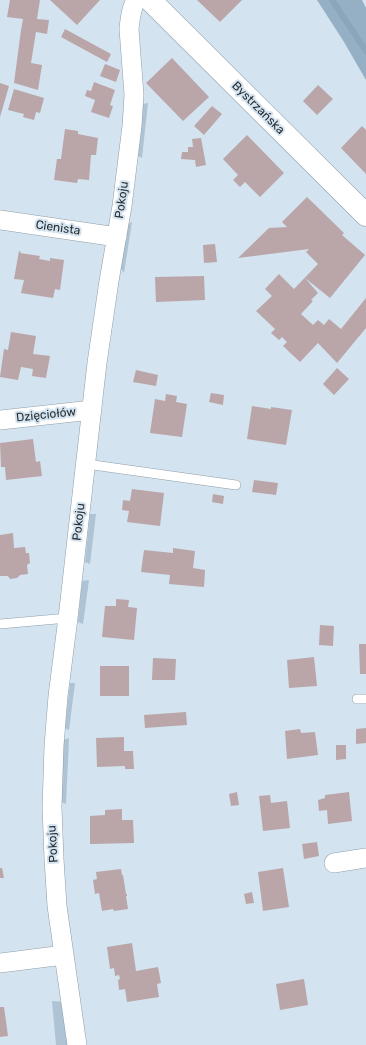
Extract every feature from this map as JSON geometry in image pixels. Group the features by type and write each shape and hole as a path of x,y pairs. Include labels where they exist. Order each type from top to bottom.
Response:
{"street":[{"name":"Pokoju","path":"78,1045 57,898 52,807 54,746 58,696 97,363 117,237 132,126 134,95 129,29 133,6 136,0"},
{"name":"Bystrzańska","path":"150,0 366,215"},
{"name":"Cienista","path":"0,220 117,237"},
{"name":"Dzięciołów","path":"0,420 92,410"},
{"path":"334,863 366,858"},
{"path":"0,963 64,955"}],"lane":[{"path":"86,464 236,485"},
{"path":"0,624 68,618"}],"shaded area":[{"path":"317,0 362,0 366,8 366,80 344,42"},
{"path":"148,103 142,158 138,156 143,104"},
{"path":"132,222 124,273 120,268 126,225"},
{"path":"90,514 96,514 90,564 85,562"},
{"path":"89,580 83,624 78,622 82,581"},
{"path":"70,683 75,683 69,730 65,728"},
{"path":"69,738 66,804 61,802 64,740"},
{"path":"52,1001 62,1002 69,1045 56,1045"}],"building":[{"path":"10,0 40,0 37,19 49,20 47,34 36,32 31,63 42,65 38,90 14,83 23,19 7,17"},
{"path":"50,0 100,0 77,25"},
{"path":"197,0 242,0 220,22"},
{"path":"65,29 111,54 107,62 61,37"},
{"path":"172,58 209,97 183,121 146,83"},
{"path":"105,64 120,70 116,82 100,76"},
{"path":"94,82 115,90 110,105 113,106 109,118 91,112 95,100 85,96 87,90 91,91"},
{"path":"0,83 9,86 0,117"},
{"path":"318,85 333,99 317,115 303,101"},
{"path":"14,89 44,98 40,113 36,112 34,120 23,117 24,114 8,110"},
{"path":"212,106 222,114 204,135 194,126"},
{"path":"362,126 366,130 366,174 341,148"},
{"path":"65,129 78,131 78,134 98,138 96,155 91,155 89,180 78,179 77,183 54,180 57,159 61,159"},
{"path":"247,135 284,173 260,197 245,182 240,187 233,180 238,175 223,159"},
{"path":"201,138 206,165 196,167 195,160 181,159 182,152 188,152 188,147 193,147 192,139"},
{"path":"307,197 344,233 342,235 365,255 330,298 305,278 318,293 301,314 313,325 318,320 324,325 329,319 341,329 366,298 366,328 337,363 318,343 300,362 283,346 287,342 282,337 279,340 271,333 275,329 256,311 272,296 265,289 279,274 294,289 318,264 306,252 309,249 238,258 269,228 287,227 282,222"},
{"path":"215,244 217,262 204,263 203,245"},
{"path":"19,251 21,252 20,253 40,256 39,259 50,261 50,258 64,260 60,290 55,289 53,298 21,293 24,280 14,279"},
{"path":"204,276 205,300 156,302 155,277"},
{"path":"11,332 36,336 33,354 50,356 46,378 32,376 33,369 21,367 18,380 0,377 4,349 8,350"},
{"path":"337,368 349,379 334,395 323,384"},
{"path":"136,370 158,375 156,386 133,382"},
{"path":"211,393 224,395 223,405 209,402"},
{"path":"166,394 177,396 176,402 187,404 182,437 150,433 155,399 165,401"},
{"path":"252,406 292,410 286,445 247,439"},
{"path":"33,439 36,462 40,461 42,476 6,480 5,467 1,467 0,443"},
{"path":"254,480 278,483 276,495 252,492"},
{"path":"132,489 164,493 160,526 127,522 129,511 122,510 123,500 130,501"},
{"path":"213,494 224,496 223,504 212,502"},
{"path":"13,533 14,548 25,547 26,553 29,553 30,563 27,565 28,574 10,579 8,576 0,576 0,535"},
{"path":"173,548 195,551 193,568 205,570 204,587 169,584 170,575 141,572 144,550 173,553"},
{"path":"116,599 129,600 128,607 137,608 134,640 102,637 105,606 116,606"},
{"path":"320,625 334,626 333,646 319,645"},
{"path":"359,644 366,644 366,674 360,674"},
{"path":"314,657 317,686 289,688 287,660"},
{"path":"153,658 176,659 175,680 152,680"},
{"path":"100,666 129,666 129,696 100,696"},
{"path":"186,712 187,725 145,728 144,715"},
{"path":"366,728 366,743 356,744 356,729"},
{"path":"300,729 301,733 315,732 318,755 287,759 285,731"},
{"path":"124,737 124,751 133,751 134,769 125,769 125,766 97,767 96,738"},
{"path":"336,745 346,745 346,759 336,760"},
{"path":"237,792 239,805 231,806 229,794"},
{"path":"349,792 352,821 328,824 327,810 319,811 318,800 325,798 325,795"},
{"path":"270,795 271,803 287,801 290,828 263,831 259,796"},
{"path":"122,809 122,820 133,820 134,843 90,844 90,816 105,815 105,810"},
{"path":"317,842 319,856 304,859 302,844"},
{"path":"0,868 2,868 4,878 0,878"},
{"path":"283,868 289,907 263,911 258,872"},
{"path":"121,869 127,894 128,909 102,911 99,893 95,894 93,880 97,879 96,872"},
{"path":"252,892 254,903 246,904 244,894"},
{"path":"132,943 136,971 158,967 161,983 157,984 159,997 127,1002 125,989 119,990 119,975 115,976 114,968 110,969 107,947"},
{"path":"304,979 308,1005 280,1010 276,984"},
{"path":"0,1007 4,1007 8,1036 0,1037"}],"waterway":[{"path":"332,0 366,51"}]}
